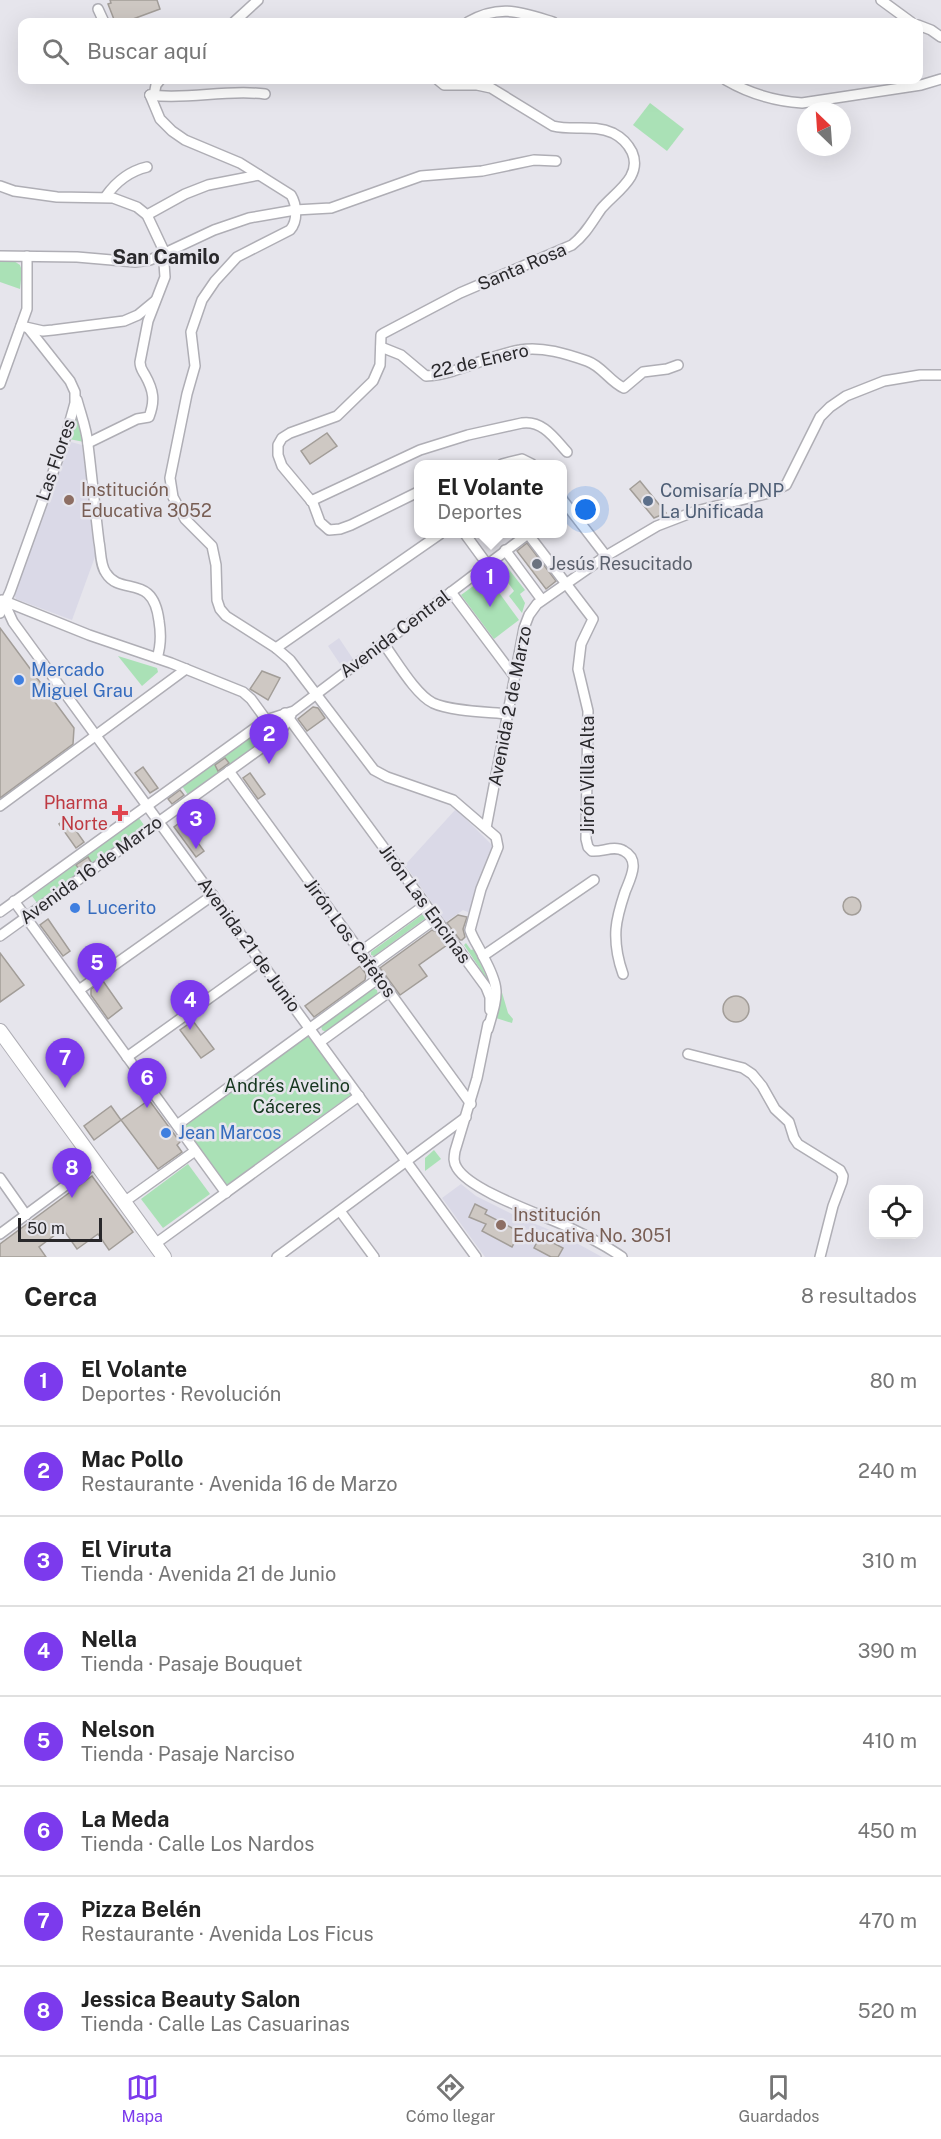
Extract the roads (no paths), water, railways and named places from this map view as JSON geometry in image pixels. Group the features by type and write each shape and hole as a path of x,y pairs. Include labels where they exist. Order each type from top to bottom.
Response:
{"street":[{"path":"238,18 258,0"},
{"path":"881,0 906,18"},
{"path":"98,9 102,18"},
{"path":"479,18 492,13 511,11 541,18"},
{"path":"923,27 941,37"},
{"path":"734,84 756,95 783,102 802,103 921,85 941,79"},
{"path":"150,95 154,95 157,84"},
{"name":"Santa Rosa","path":"311,501 282,466 278,455 278,445 282,438 290,433 330,420 349,405 375,378 380,365 381,335 480,284 572,245 580,239 602,208 635,171 632,151 615,134 596,128 553,126 491,88 477,85 443,84"},
{"path":"150,95 171,97 265,94"},
{"path":"150,95 160,119 172,131 185,140 231,159 291,195 296,221 292,228 237,257 201,300 191,332 195,366 170,478 172,497 185,519 212,546 216,565 217,600 226,616 276,648 290,660 374,770 387,777 453,800 496,837 498,847 481,889 470,930 497,988 488,1029"},
{"path":"0,256 77,257 135,262 150,260 243,220 295,210 331,208 421,176 482,171 534,160 556,161"},
{"path":"106,196 114,185 147,167"},
{"path":"147,215 185,194 208,185 260,176"},
{"path":"0,186 14,191 57,197 106,196 132,205 147,215 161,244 165,277 148,321 140,362 141,369 154,395 154,405 149,417 137,419 88,443"},
{"path":"0,384 25,327 27,256"},
{"path":"25,327 43,331 61,330 123,321 138,315 156,300"},
{"path":"25,327 70,381 75,392 88,443 104,570 112,580 144,591 152,597 157,608 160,626 160,646 157,658"},
{"name":"22 de Enero","path":"381,347 397,352 424,375 429,376 476,364 510,352 528,349 551,351 590,362 624,388 643,372 678,365"},
{"name":"Avenida 2 de Marzo","path":"486,828 526,621 542,600 631,540 675,519 722,504 769,493 786,485 820,417 846,396 884,381 920,375 941,375"},
{"name":"Las Flores","path":"0,613 65,439 75,403 75,392"},
{"path":"414,494 351,525 333,530 322,525 311,501 420,450 468,435 522,423 531,422 540,426 567,452"},
{"path":"567,505 606,556"},
{"path":"276,648 435,538"},
{"path":"468,538 487,564"},
{"name":"Avenida Central","path":"290,714 521,538"},
{"path":"533,538 567,583"},
{"path":"505,550 542,600"},
{"name":"Jirón Villa Alta","path":"567,583 593,619 581,644 578,669 588,711 587,843 592,851 616,848 622,850 630,855 633,863 633,873 625,892 616,927 617,952 623,974"},
{"path":"451,591 514,676"},
{"path":"3,600 89,635 157,658 243,692 251,699 278,736"},
{"name":"Avenida 21 de Junio","path":"3,600 13,622 476,1257"},
{"path":"384,643 421,693 430,701 440,705 507,714"},
{"path":"0,806 186,669"},
{"name":"Avenida 16 de Marzo","path":"0,912 266,720 290,714"},
{"name":"Avenida 16 de Marzo","path":"0,936 278,736 290,714"},
{"name":"Jirón Las Encinas","path":"290,714 488,992 490,1003 488,1029 471,1104 454,1160 457,1169 490,1193 567,1226 622,1257"},
{"name":"Jirón Los Cafetos","path":"229,771 471,1104"},
{"path":"483,956 594,880"},
{"path":"79,990 213,895"},
{"path":"14,901 226,1193"},
{"path":"360,952 425,905"},
{"path":"370,966 435,919"},
{"path":"127,1058 261,960"},
{"path":"177,1125 379,978"},
{"path":"320,1042 389,992"},
{"path":"0,1031 164,1257"},
{"path":"688,1054 742,1068 752,1074 775,1109 789,1122 798,1144 840,1170 843,1176 842,1182 833,1206 820,1257"},
{"path":"155,1244 359,1096"},
{"path":"277,1257 407,1163 466,1117"},
{"path":"124,1202 195,1151"},
{"path":"0,1234 96,1163"},
{"path":"0,1178 26,1215"},
{"path":"340,1211 374,1257"}],"place":[{"name":"Institución Educativa 3052","path":"69,500"},
{"name":"Comisaría PNP La Unificada","path":"648,501"},
{"name":"Jesús Resucitado","path":"537,564"},
{"name":"El Volante","path":"490,607"},
{"name":"Mercado Miguel Grau","path":"19,680"},
{"name":"Mac Pollo","path":"269,764"},
{"name":"Pharma Norte","path":"120,813"},
{"name":"El Viruta","path":"196,849"},
{"name":"Lucerito","path":"75,908"},
{"name":"Nelson","path":"97,993"},
{"name":"Nella","path":"190,1030"},
{"name":"Pizza Belén","path":"65,1088"},
{"name":"La Meda","path":"147,1108"},
{"name":"Jean Marcos","path":"166,1133"},
{"name":"Jessica Beauty Salon","path":"72,1198"},
{"name":"Institución Educativa No. 3051","path":"501,1225"}],"district":[{"name":"San Camilo","path":"166,257"}],"park label":[{"name":"Andrés Avelino Cáceres","path":"287,1096"}]}
